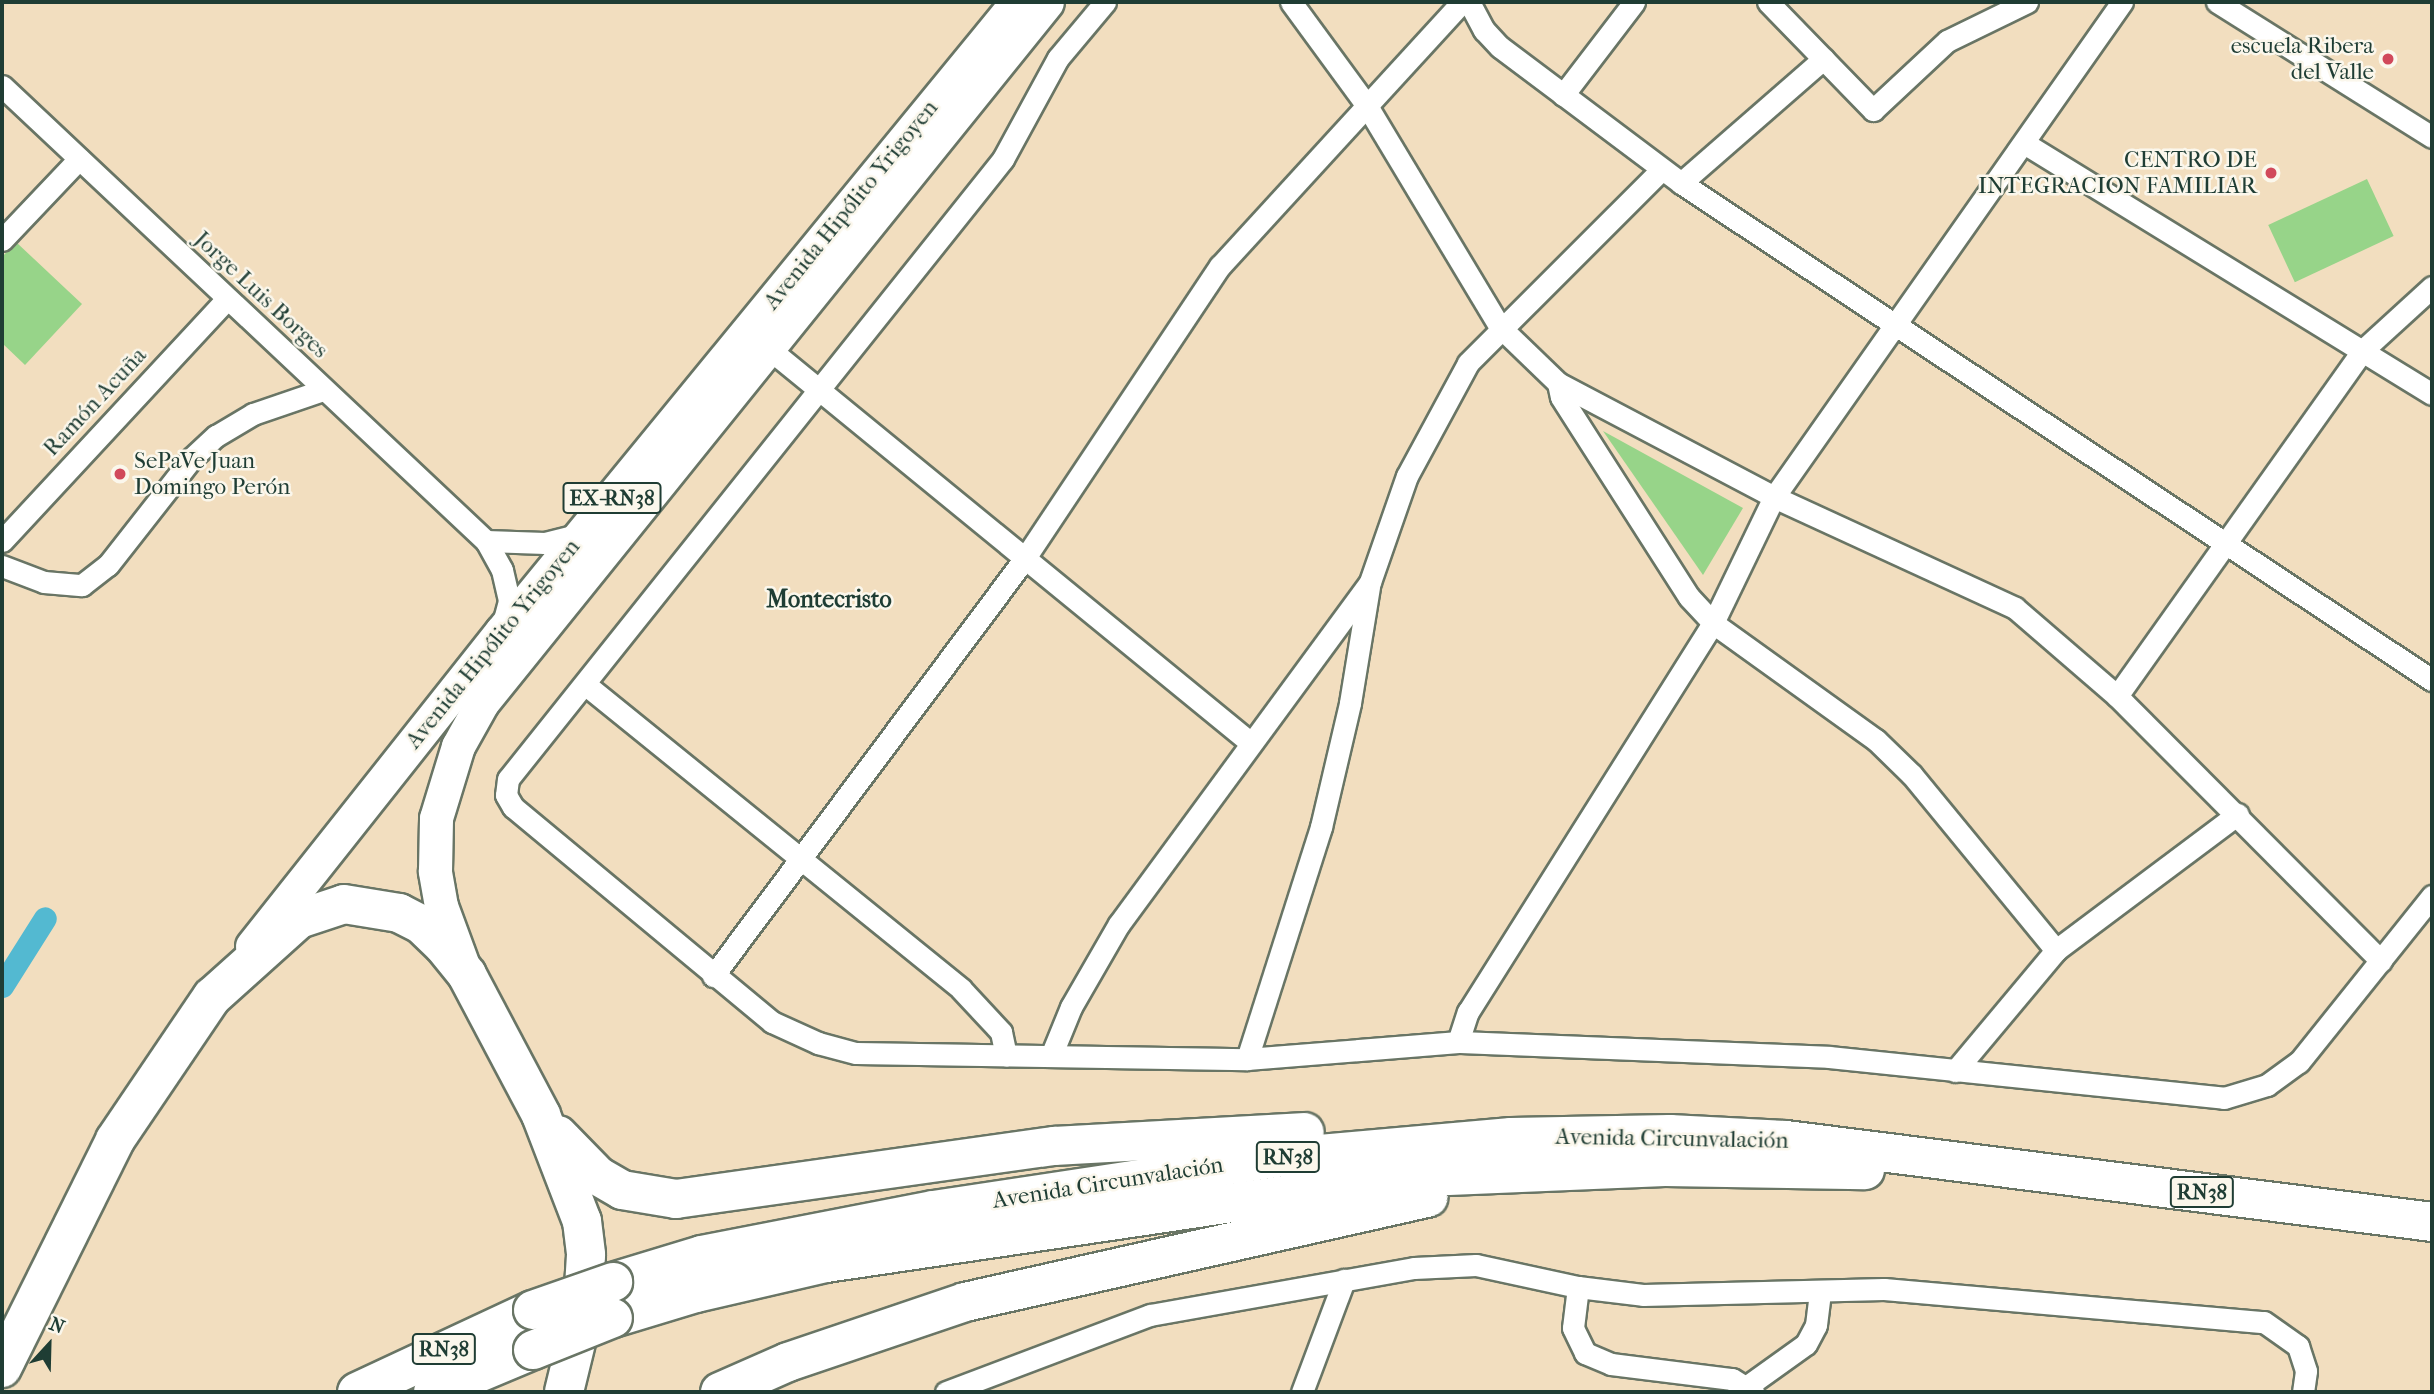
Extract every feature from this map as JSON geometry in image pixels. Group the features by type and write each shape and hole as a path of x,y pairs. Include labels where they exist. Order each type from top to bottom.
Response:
{"highway":[{"path":"3,1367 115,1140 212,997 299,919 344,904 374,906 421,924 467,975 541,1115 582,1221 586,1255 582,1318 564,1392"},
{"path":"541,1115 598,1176 622,1190 676,1199 1055,1146 1139,1140 1483,1128 1670,1134"},
{"name":"Avenida Circunvalación","path":"433,1392 533,1350 613,1300 702,1255 820,1229 1261,1161 1400,1144 1670,1134 1868,1148 1972,1166 2432,1222"},
{"name":"Avenida Circunvalación","path":"357,1392 533,1310 696,1293 826,1263 1305,1189 1503,1170 1972,1166"},
{"path":"720,1392 788,1362 965,1302 1329,1217 1439,1197 1518,1189 1721,1182 1807,1169"}],"main road":[{"name":"Avenida Hipólito Yrigoyen","path":"212,997 501,632 1017,2"},
{"name":"Avenida Hipólito Yrigoyen","path":"467,975 441,906 435,872 436,818 458,746 482,703 1047,2"}],"street":[{"path":"1105,2 1058,58 1003,159 586,685 508,779 506,796 533,825 772,1022 818,1044 856,1053 1247,1059 1458,1042 1829,1057 2224,1098 2247,1094 2298,1062 2432,896"},
{"path":"1291,2 1367,106 1500,327 1558,383 1774,497 2015,608 2117,696 2238,814 2382,961"},
{"path":"713,976 1025,558 1220,267 1462,2"},
{"path":"1469,2 1484,30 1500,47 1681,183 2228,542 2432,680"},
{"path":"1563,95 1634,2"},
{"path":"1768,2 1873,110 1947,41 2026,2"},
{"path":"1458,1042 1468,1012 1713,622 1774,497 2122,2"},
{"path":"2217,2 2432,137"},
{"path":"1681,183 1824,59"},
{"name":"Jorge Luis Borges","path":"2,86 486,541 502,570 509,601 501,632"},
{"path":"2024,143 2432,394"},
{"path":"2,240 79,159"},
{"path":"1247,1059 1321,827 1350,703 1370,582 1407,476 1444,400 1468,363 1500,327 1662,169"},
{"path":"2117,696 2362,351 2432,287"},
{"name":"Ramón Acuña","path":"2,541 226,299"},
{"path":"768,348 1251,743"},
{"path":"1558,383 1560,397 1666,561 1713,622 1876,740 1912,775 2056,950"},
{"path":"2,566 44,582 82,585 108,565 192,458 216,436 253,414 323,390"},
{"path":"486,541 545,543 583,533"},
{"path":"1051,1056 1071,1007 1119,925 1370,582"},
{"path":"586,685 961,989 1001,1032 1006,1055"},
{"path":"1955,1071 2056,950 2238,814"},
{"path":"946,1392 1150,1315 1414,1268 1476,1265 1578,1287 1643,1295 1884,1289 2264,1322 2298,1346 2306,1371 2303,1392"},
{"path":"1301,1392 1344,1280"},
{"path":"1578,1287 1573,1328 1585,1353 1611,1364 1732,1380 1747,1390 1806,1344 1816,1325 1820,1290"}],"green space":[{"path":"2367,179 2394,236 2295,282 2268,225"},
{"path":"16,242 82,304 25,365 2,343 2,257"},
{"path":"1603,431 1743,508 1703,575"}],"waterway":[{"path":"2,986 45,918"}],"place":[{"name":"escuela Ribera del Valle","path":"2388,59"},
{"name":"CENTRO DE INTEGRACION FAMILIAR","path":"2271,173"},
{"name":"SePaVe Juan Domingo Perón","path":"120,474"}],"district":[{"name":"Montecristo","path":"829,600"}]}
